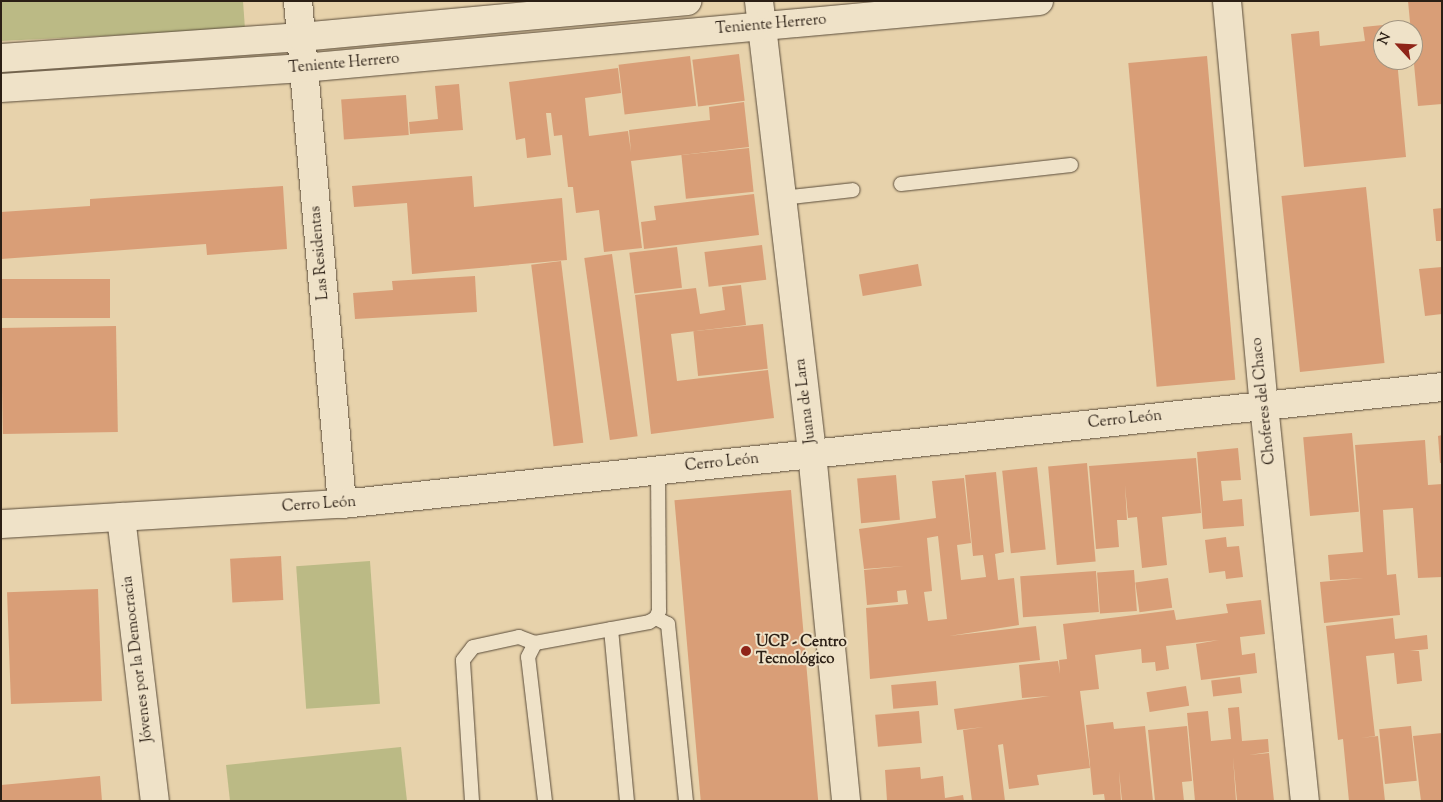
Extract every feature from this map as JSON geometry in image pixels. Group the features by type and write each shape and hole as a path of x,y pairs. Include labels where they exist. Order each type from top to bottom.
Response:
{"street":[{"name":"Las Residentas","path":"298,1 342,504"},
{"name":"Teniente Herrero","path":"1,58 301,37 687,1"},
{"name":"Teniente Herrero","path":"1,88 303,68 536,46 761,13 1039,1"},
{"name":"Choferes del Chaco","path":"1227,1 1264,405 1305,801"},
{"name":"Juana de Lara","path":"761,13 812,453 846,801"},
{"path":"529,16 536,46"},
{"path":"150,48 152,78"},
{"name":"Cerro León","path":"1,524 342,504 1442,387"},
{"name":"Jóvenes por la Democracia","path":"121,517 155,801"}],"lane":[{"path":"901,184 1071,165"},
{"path":"782,198 853,190"},
{"path":"656,618 659,611 658,469"},
{"path":"472,801 463,660 473,647 519,637 536,643 611,629 656,618 668,624 686,801"},
{"path":"611,629 627,801"},
{"path":"536,643 528,657 545,801"}],"shaded area":[{"path":"1,1 243,1 245,29 1,41"},
{"path":"370,561 380,704 306,709 296,566"},
{"path":"401,747 407,801 230,801 226,765"}],"building":[{"path":"1408,1 1442,1 1442,104 1418,106 1415,70 1423,70 1423,20 1410,20"},
{"path":"1373,26 1373,70 1398,70 1406,157 1304,167 1291,34 1319,31 1320,46 1365,41 1363,27"},
{"path":"739,54 745,101 698,106 692,60"},
{"path":"690,56 696,106 625,114 619,65"},
{"path":"1207,56 1235,380 1157,387 1128,63"},
{"path":"618,68 621,93 585,98 589,136 628,131 631,152 629,130 710,120 709,107 744,102 749,147 631,161 642,248 604,252 599,210 576,213 573,187 568,187 562,135 554,136 551,113 546,113 551,155 527,158 525,138 516,140 509,82"},
{"path":"459,84 463,130 410,134 409,122 438,119 435,86"},
{"path":"406,95 409,135 344,139 341,100"},
{"path":"749,148 754,192 686,199 681,155"},
{"path":"472,176 474,207 562,198 567,260 412,274 407,203 354,207 352,186"},
{"path":"283,186 287,249 207,255 206,244 1,259 1,212 90,206 90,199"},
{"path":"1366,187 1385,363 1300,372 1281,196"},
{"path":"754,194 759,235 644,249 641,222 656,220 654,206"},
{"path":"1442,208 1442,241 1436,241 1433,209"},
{"path":"762,245 766,280 709,287 704,252"},
{"path":"677,247 682,288 634,294 629,253"},
{"path":"612,254 638,436 610,440 584,258"},
{"path":"561,261 583,443 554,446 531,265"},
{"path":"918,264 922,286 863,296 859,274"},
{"path":"1442,267 1442,314 1425,316 1419,269"},
{"path":"475,276 477,312 355,319 353,293 393,290 392,281"},
{"path":"1,279 110,279 110,318 1,318"},
{"path":"741,285 746,325 671,334 677,381 768,370 774,418 651,434 635,295 696,288 700,314 725,310 722,287"},
{"path":"763,324 768,369 698,376 693,331"},
{"path":"116,326 118,432 3,434 1,328"},
{"path":"1352,433 1359,512 1310,516 1303,437"},
{"path":"1442,435 1442,463 1440,463 1438,436"},
{"path":"1425,440 1428,485 1442,484 1442,577 1418,578 1413,508 1383,510 1387,575 1396,574 1400,615 1324,623 1320,582 1364,578 1330,580 1328,555 1363,552 1355,445"},
{"path":"1238,448 1241,480 1221,481 1223,501 1242,499 1244,526 1203,529 1197,452"},
{"path":"1196,458 1201,513 1162,517 1167,565 1142,568 1137,517 1128,518 1125,485 1127,520 1117,520 1119,547 1096,549 1089,466"},
{"path":"1087,463 1096,562 1057,565 1048,466"},
{"path":"1037,467 1046,550 1011,553 1002,471"},
{"path":"996,472 1004,552 995,554 998,580 1014,578 1019,625 949,636 1036,626 1040,660 870,679 866,608 908,604 906,590 897,591 898,602 867,605 864,570 904,566 864,569 859,529 936,518 932,481 964,478 971,543 957,545 961,580 986,577 983,555 973,556 965,475","holes":["938,536 947,619 928,621 924,592 932,591 927,538"]},
{"path":"896,475 900,520 861,523 857,478"},
{"name":"UCP - Centro Tecnológico","path":"791,490 818,801 701,801 674,500"},
{"path":"1226,537 1227,547 1239,546 1243,577 1226,579 1225,571 1209,573 1205,540"},
{"path":"281,556 283,600 232,603 230,559"},
{"path":"1134,570 1137,611 1100,613 1097,573"},
{"path":"1096,571 1099,612 1023,617 1020,576"},
{"path":"1168,578 1172,608 1139,612 1135,583"},
{"path":"98,589 102,701 11,704 7,592"},
{"path":"1261,600 1265,634 1240,637 1242,655 1255,653 1257,673 1201,680 1196,644 1219,640 1166,646 1169,669 1156,671 1155,662 1142,663 1141,649 1095,655 1099,689 1080,691 1090,768 1037,775 1039,785 1009,789 1003,744 998,745 1005,801 972,801 963,730 984,727 957,730 954,709 1050,696 1022,698 1019,665 1058,661 1060,674 1059,660 1067,659 1063,624 1174,610 1176,620 1228,613 1226,604"},
{"path":"1393,618 1395,639 1427,635 1428,649 1410,651 1419,651 1422,681 1397,684 1394,653 1366,656 1375,736 1361,738 1378,736 1385,801 1349,801 1343,739 1338,740 1326,626"},
{"path":"1240,677 1242,693 1213,696 1211,681"},
{"path":"936,681 938,705 893,709 891,685"},
{"path":"1186,686 1189,706 1150,712 1146,692"},
{"path":"1239,707 1242,741 1268,739 1269,752 1249,755 1269,753 1274,801 1237,801 1233,757 1236,801 1195,801 1187,713 1208,711 1211,741 1231,739 1228,708"},
{"path":"919,711 922,743 878,747 875,715"},
{"path":"1113,722 1114,729 1145,726 1153,801 1122,801 1119,771 1121,801 1105,801 1104,794 1093,795 1086,725"},
{"path":"1187,726 1192,781 1182,782 1184,801 1155,801 1148,730"},
{"path":"1411,726 1417,781 1385,784 1379,729"},
{"path":"1442,733 1442,801 1421,801 1413,736"},
{"path":"920,767 921,779 943,776 945,798 963,795 964,801 887,801 885,770"},
{"path":"100,776 102,801 1,801 1,785"}],"place":[{"name":"UCP - Centro Tecnológico","path":"746,651"}]}
